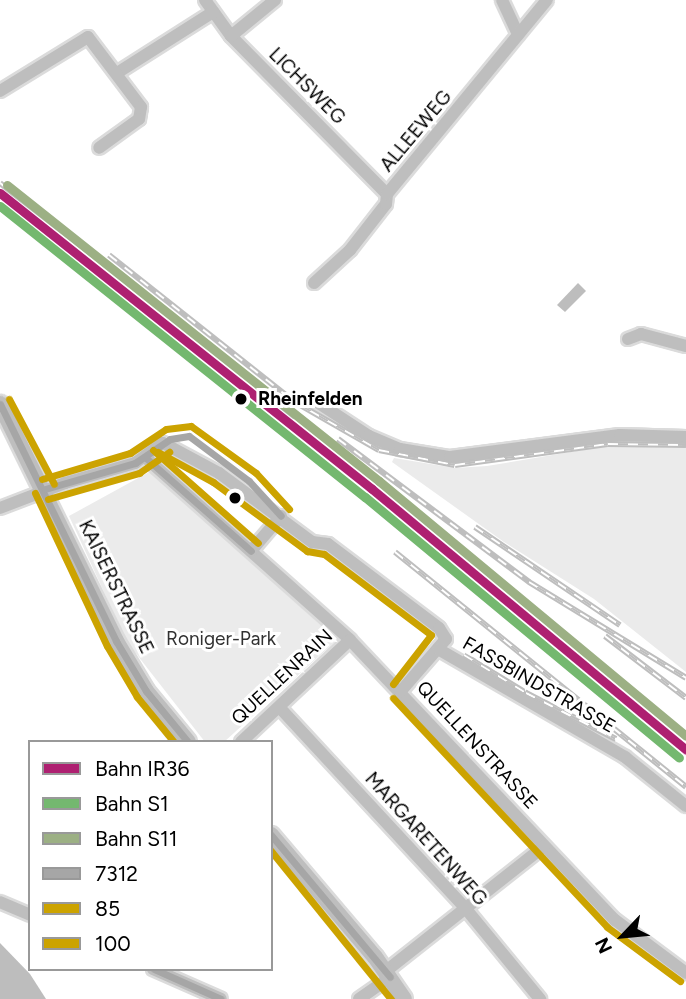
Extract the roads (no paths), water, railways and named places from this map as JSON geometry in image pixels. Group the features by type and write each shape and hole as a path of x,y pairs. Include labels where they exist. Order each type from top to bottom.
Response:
{"main road":[{"name":"KAISERSTRASSE","path":"0,404 45,489 116,641 146,691 186,740"},
{"path":"273,837 388,974 404,999"}],"street":[{"name":"LICHSWEG","path":"205,0 231,36 387,194"},
{"path":"231,36 275,0"},
{"path":"502,0 518,35"},
{"name":"ALLEEWEG","path":"314,284 350,250 386,204 387,194 547,0"},
{"path":"117,73 213,12"},
{"path":"0,91 88,37 141,107 139,119 99,148"},
{"path":"628,339 641,334 686,346"},
{"path":"317,402 369,436 400,449 450,457 620,435 686,437"},
{"path":"0,508 45,489 146,458 163,443 219,472 266,511 281,516 312,542 328,544 439,628 446,639 401,691"},
{"name":"QUELLENSTRASSE","path":"146,458 350,640 615,920 686,973"},
{"path":"251,551 281,516"},
{"name":"QUELLENRAIN","path":"243,740 350,640"},
{"name":"FASSBINDSTRASSE","path":"438,649 625,757 686,806"},
{"name":"MARGARETENWEG","path":"280,708 466,909 540,999"},
{"path":"359,999 544,846"},
{"path":"0,902 28,914"},
{"path":"158,971 221,999"}],"railway":[{"path":"0,183 114,271"},
{"path":"109,255 293,401 379,450 455,465 608,444 686,445"},
{"path":"266,394 295,417"},
{"path":"338,439 529,582 686,678"},
{"path":"475,527 620,625"},
{"path":"395,552 686,787"},
{"path":"605,636 686,698"},
{"path":"464,655 526,693 616,739"}],"rail line":[{"name":"S11","path":"7,185 379,481 686,736"},
{"name":"IR36","path":"0,193 372,489 686,750"},
{"name":"S1","path":"0,206 365,497 679,758"}],"place":[{"name":"Rheinfelden","path":"241,399"}],"park label":[{"name":"Roniger-Park","path":"221,639"}]}
